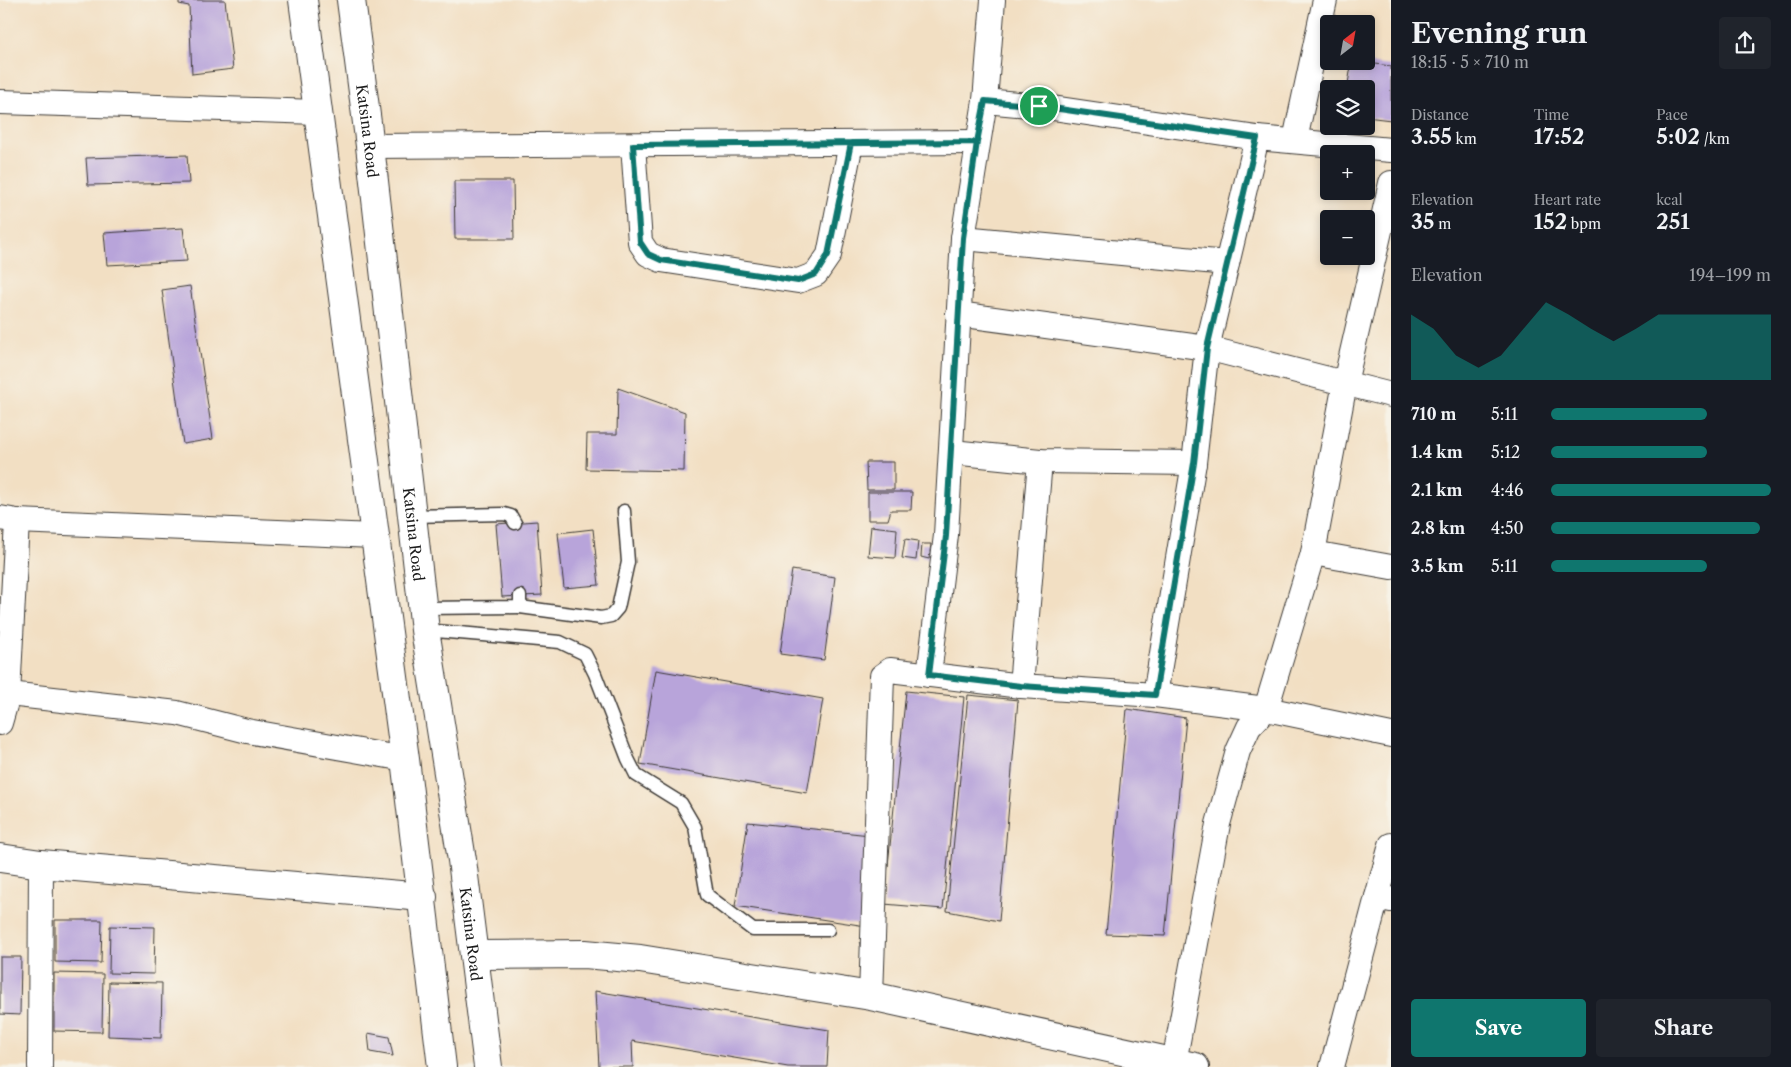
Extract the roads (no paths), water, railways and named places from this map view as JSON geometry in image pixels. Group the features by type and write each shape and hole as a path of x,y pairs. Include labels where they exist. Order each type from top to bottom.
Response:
{"main road":[{"path":"303,0 423,897 442,1067"},
{"name":"Katsina Road","path":"351,0 370,146 424,619 462,860 465,897 475,955 488,1067"},
{"path":"0,858 41,864 423,897"},
{"path":"418,861 462,860"},
{"path":"475,955 585,954 640,959 871,996 1185,1065"}],"street":[{"path":"929,675 946,536 963,238 985,101 993,0"},
{"path":"1295,140 1325,0"},
{"path":"985,101 1039,106 1257,138 1391,150"},
{"path":"0,102 318,112"},
{"path":"1155,695 1194,463 1207,348 1257,138"},
{"path":"370,146 977,142"},
{"path":"633,145 640,242 648,254 661,260 798,281 816,274 828,255 851,143"},
{"path":"1185,1065 1221,814 1238,750 1249,727 1266,709 1313,553 1345,383 1391,183"},
{"path":"963,238 1228,263"},
{"path":"958,314 1207,348 1391,395"},
{"path":"952,452 1040,461 1194,463"},
{"path":"1021,686 1040,461"},
{"path":"0,723 4,694 9,520 374,536"},
{"path":"1313,553 1391,567"},
{"path":"871,996 882,676 890,670 1021,686 1155,695 1266,709 1391,735"},
{"path":"4,694 177,713 247,731 405,759"},
{"path":"1332,1067 1384,898 1391,844"},
{"path":"40,1067 41,864"}],"lane":[{"path":"424,619 520,602 601,618 611,616 618,608 628,562 624,511"},
{"path":"411,516 504,514 511,516 515,523"},
{"path":"424,619 560,642 585,654 636,775 681,803 695,827 708,895 753,930 828,930"}]}
